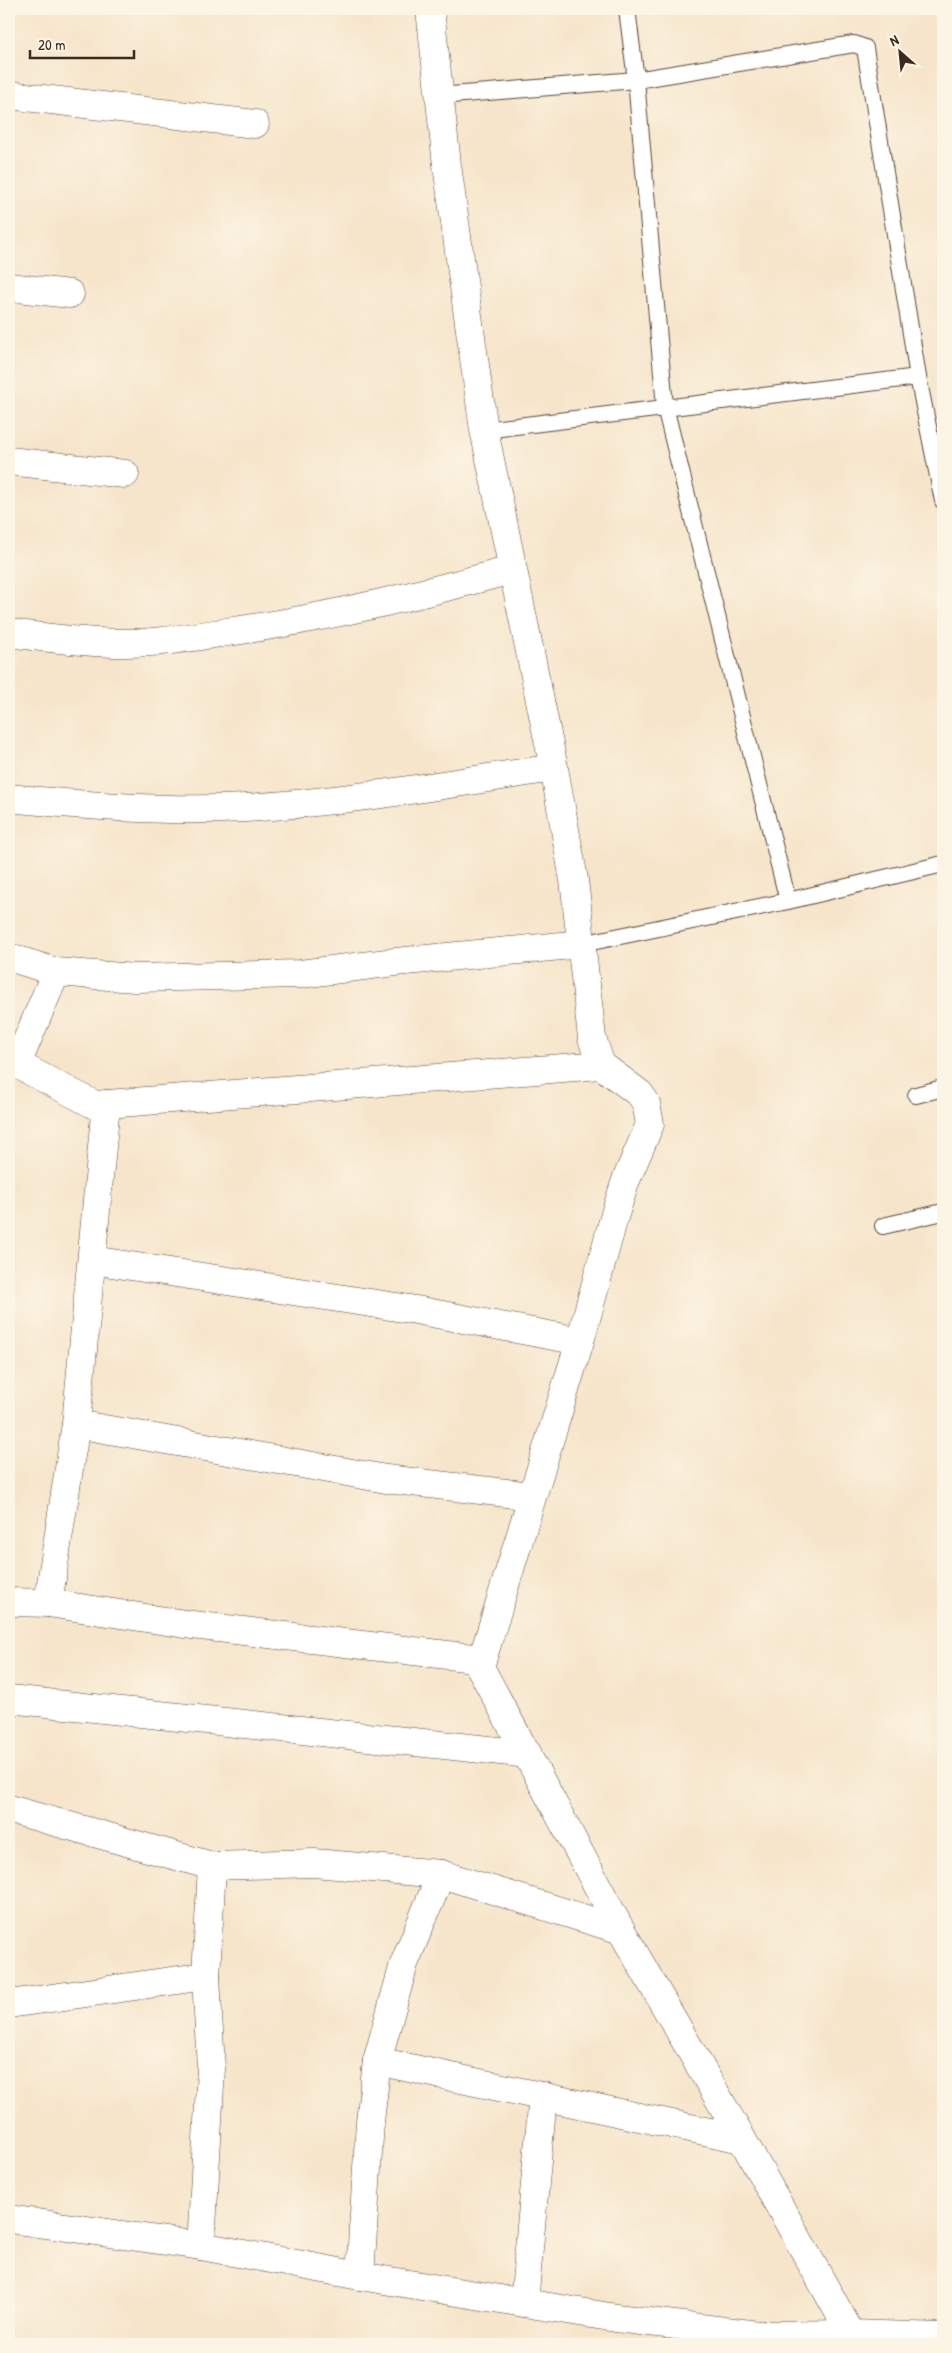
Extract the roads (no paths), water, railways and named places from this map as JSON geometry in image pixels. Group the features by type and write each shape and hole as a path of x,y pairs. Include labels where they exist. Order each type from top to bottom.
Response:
{"street":[{"path":"430,9 484,430 554,768 574,880 592,1038 601,1065 640,1094 646,1103 650,1124 626,1180 580,1341 480,1667 621,1930 742,2139 851,2334"},
{"path":"9,95 255,124"},
{"path":"9,287 70,294"},
{"path":"9,461 125,474"},
{"path":"9,633 124,644 153,642 262,628 413,596 512,570"},
{"path":"9,798 84,806 172,809 246,808 331,800 554,768"},
{"path":"9,957 56,972 135,978 300,974 395,962 582,944"},
{"path":"56,972 13,1062 95,1105 601,1065"},
{"path":"48,1603 76,1424 106,1104"},
{"path":"92,1260 416,1310 580,1341"},
{"path":"76,1424 386,1479 532,1496"},
{"path":"9,1602 48,1603 192,1625 482,1660"},
{"path":"9,1699 528,1754"},
{"path":"9,1809 212,1866 314,1863 441,1874 621,1930"},
{"path":"202,2246 211,2068 206,1976 212,1866"},
{"path":"360,2276 370,2122 377,2061 404,1964 441,1874"},
{"path":"9,2004 206,1976"},
{"path":"377,2061 742,2139"},
{"path":"524,2302 543,2096"},
{"path":"9,2219 202,2246 360,2276 757,2340 851,2334 882,2339 943,2337"}],"lane":[{"path":"627,9 636,80 665,407 788,901"},
{"path":"440,96 636,80 854,44 865,48 918,377 943,501"},
{"path":"484,430 918,377"},
{"path":"582,944 788,901 943,864"},
{"path":"916,1095 943,1088"},
{"path":"883,1226 943,1212"}]}
